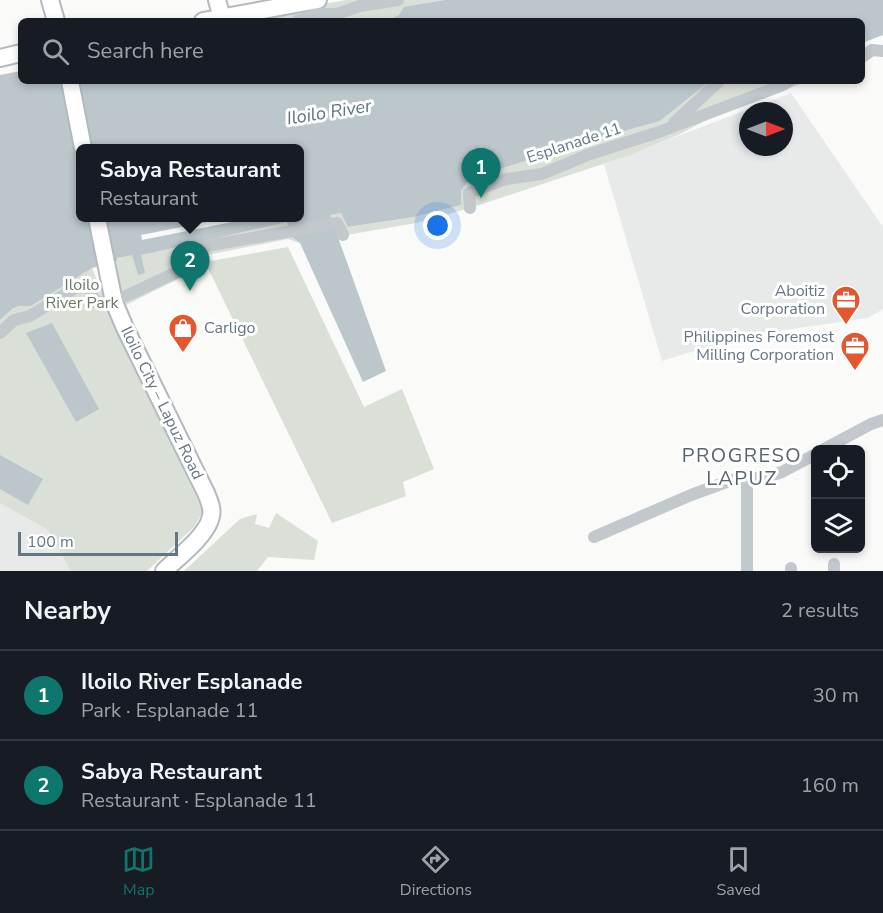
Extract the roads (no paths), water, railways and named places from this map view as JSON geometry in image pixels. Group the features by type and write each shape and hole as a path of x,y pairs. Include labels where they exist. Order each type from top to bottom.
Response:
{"main road":[{"path":"50,0 55,18"},
{"path":"217,0 222,18 318,0"},
{"path":"0,57 18,54"},
{"path":"71,84 82,144"},
{"name":"Iloilo City – Lapuz Road","path":"98,222 114,302 211,506 211,516 201,535 164,571"}],"street":[{"path":"306,18 318,14 336,14 360,6 398,0"},
{"path":"865,55 872,50 883,51"},
{"name":"Esplanade 11","path":"669,128 716,84"},
{"name":"Esplanade 11","path":"470,208 469,193 506,179 542,174 590,154 630,143 640,137 784,84"},
{"path":"126,296 192,265 189,249 337,223 343,235"},
{"path":"0,333 14,320 30,316 80,285 89,288 95,302 102,302"},
{"path":"833,445 883,420"},
{"path":"594,537 691,495 732,480 767,477 811,457"},
{"path":"747,478 747,571"}],"water":[{"path":"445,0 883,0 883,35 865,42 865,18 393,18 399,15 404,7"},
{"name":"Iloilo River","path":"18,72 18,84 706,84 660,121 571,146 469,179 461,191 461,205 414,217 348,227 341,213 330,215 386,371 363,382 300,243 291,236 287,222 141,255 145,273 138,275 132,255 117,258 117,261 92,268 31,306 19,306 12,309 0,320 0,75"},
{"path":"52,323 99,409 76,422 26,333"},
{"path":"0,455 43,479 28,505 0,489"}],"place":[{"name":"Iloilo River Esplanade","path":"481,198"},
{"name":"Sabya Restaurant","path":"190,291"},
{"name":"Aboitiz Corporation","path":"846,326"},
{"name":"Carligo","path":"183,354"},
{"name":"Philippines Foremost Milling Corporation","path":"855,372"}],"district":[{"name":"PROGRESO LAPUZ","path":"742,466"}],"park label":[{"name":"Iloilo River Park","path":"82,294"}]}
